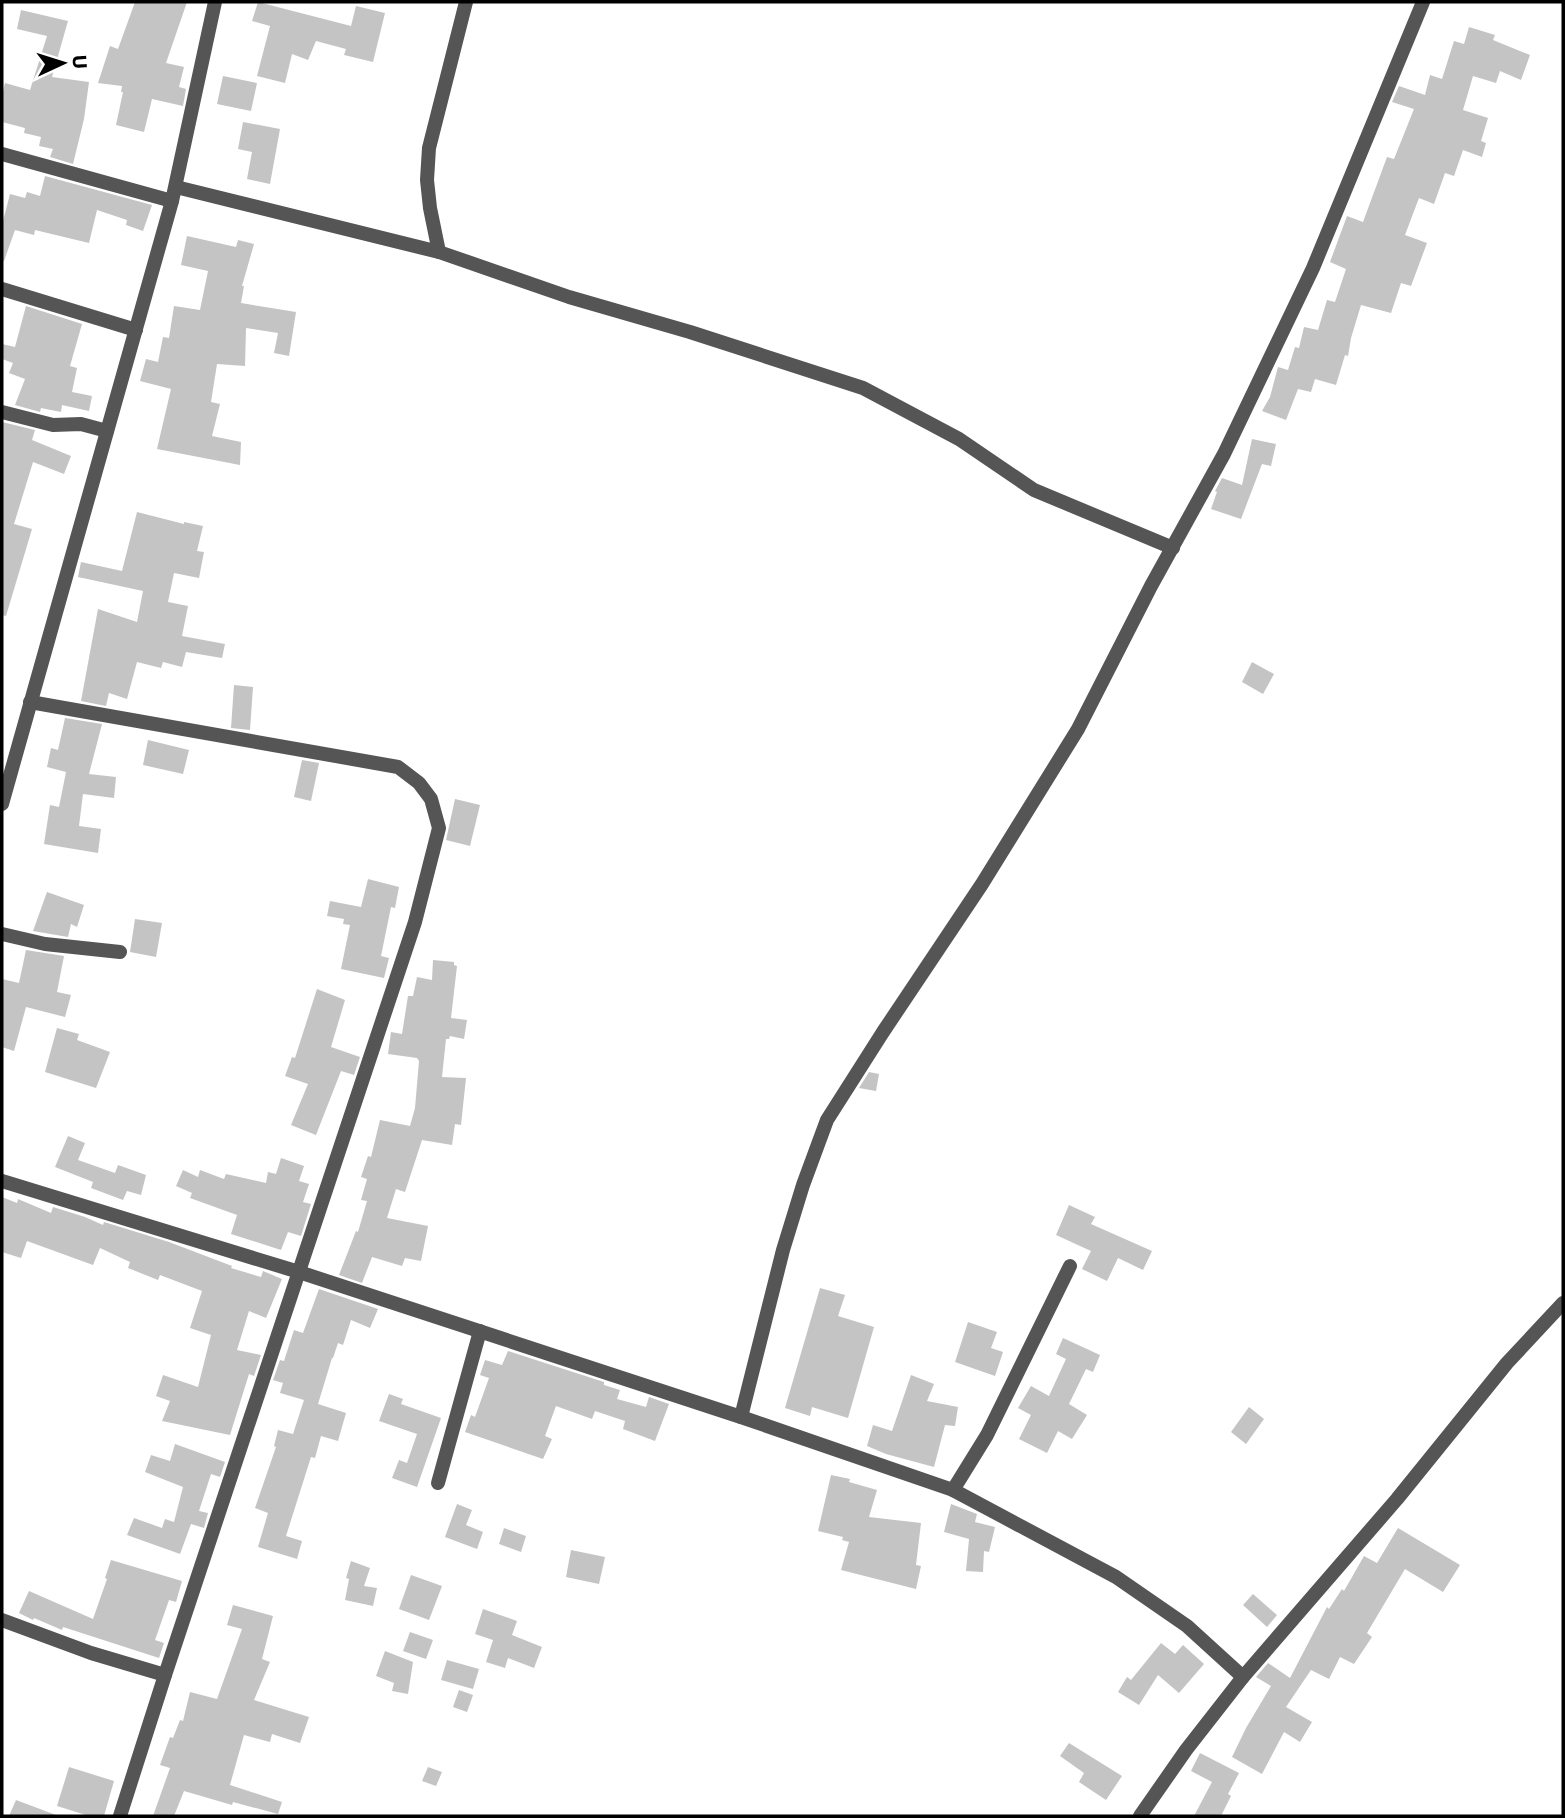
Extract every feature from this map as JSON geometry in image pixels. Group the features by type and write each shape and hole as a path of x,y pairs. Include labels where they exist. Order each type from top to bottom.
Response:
{"street":[{"path":"2,804 174,194 215,2"},
{"path":"439,252 429,208 429,148 466,2"},
{"path":"741,1417 783,1250 827,1121 876,1042 990,872 1065,750 1224,454 1313,268 1423,2"},
{"path":"2,154 439,252 569,297 690,332 863,388 959,439 1034,490 1173,548"},
{"path":"2,289 136,330"},
{"path":"2,412 53,425 81,424 107,431"},
{"path":"30,702 398,767 419,783 431,799 439,828 415,922 120,1816"},
{"path":"2,934 45,944 120,952"},
{"path":"2,1181 299,1272 741,1417 953,1490 1116,1577 1187,1626 1243,1678"},
{"path":"953,1490 988,1435 1070,1266"},
{"path":"1140,1816 1186,1750 1243,1678 1397,1499 1507,1363 1563,1303"},
{"path":"438,1483 480,1331"},
{"path":"2,1620 91,1653 165,1675"}],"building":[{"path":"135,2 187,2 166,63 184,67 179,87 186,89 183,106 152,99 144,132 116,125 122,86 98,83 110,46 118,49"},
{"path":"258,2 351,26 356,6 385,13 373,62 344,55 346,49 316,41 308,60 292,54 285,83 257,76 270,26 252,21"},
{"path":"21,10 68,21 52,77 89,82 84,119 73,164 50,157 53,149 39,146 41,137 24,133 25,128 2,122 5,83 30,90 47,36 17,29"},
{"path":"1469,27 1495,35 1493,40 1530,55 1521,80 1500,71 1496,83 1473,76 1463,110 1488,118 1481,141 1486,143 1482,157 1463,150 1454,176 1445,173 1434,204 1419,198 1405,235 1427,243 1411,286 1401,283 1391,313 1361,305 1348,356 1345,355 1336,385 1315,379 1311,392 1298,389 1286,420 1262,411 1270,397 1278,367 1288,370 1295,347 1299,348 1304,327 1318,330 1327,300 1335,302 1346,269 1330,262 1347,216 1363,222 1387,157 1394,159 1414,109 1392,102 1399,86 1425,95 1430,75 1442,79 1454,41 1464,44"},
{"path":"223,76 257,83 251,111 217,104"},
{"path":"243,122 280,129 270,184 247,179 252,152 238,149"},
{"path":"45,176 152,205 143,231 126,225 127,220 97,210 89,243 35,230 34,235 15,230 2,261 2,225 10,194 25,198 27,192 40,196"},
{"path":"187,236 236,247 238,240 254,244 242,286 241,303 296,312 289,356 274,353 278,333 246,328 245,366 217,364 211,402 220,404 212,436 241,442 240,465 157,449 171,389 140,381 146,359 158,362 163,337 169,338 174,306 200,310 208,271 181,265"},
{"path":"26,306 82,324 70,366 77,368 72,392 92,396 89,411 62,405 61,412 41,408 40,412 15,405 25,379 9,373 13,363 2,359 2,344 15,347"},
{"path":"2,422 35,430 32,440 71,456 64,474 33,462 14,524 32,529 6,616 2,615"},
{"path":"1252,439 1276,444 1271,466 1262,464 1241,519 1211,509 1217,492 1215,491 1222,478 1242,485"},
{"path":"137,512 203,526 197,551 204,552 199,578 174,573 168,602 188,606 182,636 225,644 222,658 186,652 182,667 163,662 161,668 137,662 127,699 109,693 106,706 81,701 98,609 137,622 143,591 78,577 81,562 122,571"},
{"path":"1252,662 1274,674 1263,694 1242,682"},
{"path":"234,685 253,687 250,730 231,728"},
{"path":"65,718 102,724 89,774 116,777 114,798 83,794 79,826 101,829 98,853 44,844 50,805 59,807 66,772 47,767 51,748 58,750"},
{"path":"148,740 189,750 183,774 143,765"},
{"path":"302,760 319,763 311,801 294,797"},
{"path":"455,799 480,805 470,846 446,840"},
{"path":"368,879 399,887 395,908 391,907 381,956 389,958 384,978 341,969 350,925 343,924 344,919 327,916 330,901 361,907"},
{"path":"47,892 84,905 77,927 71,924 68,937 33,931"},
{"path":"135,919 162,923 156,957 130,952"},
{"path":"26,950 64,956 57,992 71,995 65,1017 26,1007 14,1051 2,1047 2,979 19,983"},
{"path":"433,960 454,962 457,966 451,1018 467,1020 464,1039 450,1036 446,1039 442,1077 466,1078 461,1125 455,1124 452,1145 422,1140 405,1192 396,1189 387,1218 428,1226 421,1261 405,1258 402,1266 372,1257 362,1283 339,1275 356,1231 358,1232 367,1201 361,1200 367,1179 361,1177 368,1156 371,1157 380,1120 410,1126 415,1108 419,1061 417,1058 388,1054 391,1032 402,1034 408,996 413,996 417,977 432,980"},
{"path":"317,989 345,1000 331,1047 360,1057 354,1075 341,1071 316,1135 291,1125 308,1084 285,1076 292,1057 295,1058"},
{"path":"57,1028 79,1034 77,1040 110,1052 96,1088 45,1072"},
{"path":"869,1072 879,1074 876,1091 859,1088"},
{"path":"68,1136 85,1143 78,1160 115,1173 118,1165 146,1175 141,1195 127,1191 123,1200 91,1188 93,1182 55,1167"},
{"path":"281,1158 304,1166 299,1181 309,1184 303,1202 311,1204 301,1236 288,1232 281,1250 231,1234 237,1215 190,1198 192,1193 176,1186 183,1170 198,1177 200,1170 224,1179 226,1174 266,1183 268,1172 276,1174"},
{"path":"2,1197 17,1203 18,1199 51,1213 53,1207 103,1225 104,1222 169,1242 232,1266 231,1268 261,1277 263,1271 282,1279 266,1318 249,1311 237,1350 261,1355 254,1376 249,1374 230,1435 162,1421 170,1401 156,1396 163,1375 198,1387 211,1335 190,1328 202,1291 160,1275 158,1280 128,1268 130,1262 100,1248 93,1265 27,1241 21,1258 2,1252"},
{"path":"1069,1205 1095,1217 1091,1224 1152,1251 1143,1270 1118,1258 1107,1281 1082,1269 1091,1251 1056,1235"},
{"path":"820,1288 845,1295 838,1316 874,1327 848,1418 812,1407 810,1416 785,1408"},
{"path":"319,1289 378,1309 370,1328 351,1320 343,1345 338,1343 332,1358 318,1404 346,1413 338,1441 321,1436 315,1458 311,1457 286,1536 302,1541 297,1559 258,1547 268,1513 255,1508 276,1447 274,1446 278,1430 293,1434 304,1400 280,1393 283,1383 273,1380 280,1360 284,1361 294,1330 303,1333"},
{"path":"968,1322 997,1332 991,1348 1003,1352 995,1376 955,1362"},
{"path":"1063,1338 1100,1355 1093,1372 1086,1369 1069,1404 1087,1415 1072,1439 1058,1431 1047,1453 1019,1439 1031,1415 1018,1408 1031,1386 1049,1396 1066,1359 1056,1354"},
{"path":"508,1351 604,1382 604,1385 620,1390 617,1399 646,1407 649,1397 669,1404 655,1441 623,1429 625,1421 595,1411 592,1419 556,1406 545,1436 552,1439 543,1459 465,1432 471,1415 475,1417 489,1378 480,1375 485,1360 502,1365"},
{"path":"911,1375 934,1384 927,1401 958,1407 955,1426 945,1425 934,1467 867,1446 873,1425 892,1431"},
{"path":"389,1394 403,1399 401,1404 441,1418 417,1487 392,1478 399,1460 407,1463 417,1434 379,1421"},
{"path":"1249,1407 1264,1419 1246,1444 1231,1432"},
{"path":"175,1444 225,1462 220,1477 211,1474 199,1511 208,1513 204,1528 191,1524 180,1554 127,1535 134,1518 162,1528 165,1519 174,1522 183,1487 145,1472 151,1455 170,1461"},
{"path":"831,1475 877,1490 869,1517 921,1523 916,1565 921,1566 916,1589 841,1570 849,1542 842,1540 843,1537 818,1531"},
{"path":"457,1504 472,1510 466,1525 483,1532 477,1549 445,1537"},
{"path":"951,1504 977,1514 975,1522 995,1527 989,1552 984,1551 983,1572 966,1571 969,1539 944,1532"},
{"path":"504,1528 526,1536 521,1552 499,1544"},
{"path":"1398,1528 1460,1565 1443,1592 1405,1569 1367,1633 1372,1637 1354,1664 1340,1657 1329,1679 1311,1670 1286,1707 1312,1722 1300,1742 1284,1732 1262,1774 1232,1757 1271,1686 1256,1677 1268,1663 1290,1678 1327,1607 1329,1609 1342,1589 1344,1591 1364,1556 1377,1563"},
{"path":"571,1550 605,1557 599,1584 566,1577"},
{"path":"111,1560 182,1581 176,1602 169,1600 155,1640 164,1643 159,1658 63,1627 62,1630 19,1613 29,1591 93,1619"},
{"path":"351,1561 370,1568 364,1586 377,1588 373,1606 345,1600 349,1579 346,1578"},
{"path":"411,1575 442,1586 429,1620 399,1609"},
{"path":"1253,1594 1277,1615 1267,1627 1243,1605"},
{"path":"233,1605 273,1616 262,1659 270,1662 254,1700 309,1717 300,1743 272,1734 270,1742 244,1735 230,1785 282,1802 278,1814 233,1802 232,1805 184,1791 174,1816 153,1816 170,1768 160,1765 170,1737 173,1738 180,1720 183,1721 190,1692 217,1699 242,1629 227,1625"},
{"path":"483,1609 517,1621 512,1635 542,1647 534,1668 508,1658 505,1668 486,1662 493,1640 475,1634"},
{"path":"410,1632 433,1640 426,1659 403,1651"},
{"path":"1161,1643 1175,1654 1183,1645 1204,1664 1179,1693 1158,1675 1139,1705 1118,1692 1127,1677 1131,1680"},
{"path":"385,1651 413,1662 408,1694 392,1691 394,1683 376,1676"},
{"path":"447,1660 479,1669 473,1689 441,1680"},
{"path":"459,1690 473,1695 467,1712 453,1707"},
{"path":"1069,1743 1122,1776 1106,1800 1079,1782 1084,1773 1060,1756"},
{"path":"1200,1753 1239,1773 1221,1816 1194,1816 1212,1782 1191,1771"},
{"path":"69,1767 114,1781 104,1816 89,1816 57,1806"},
{"path":"428,1767 442,1772 436,1786 422,1781"},
{"path":"16,1800 56,1815 9,1816"}]}
